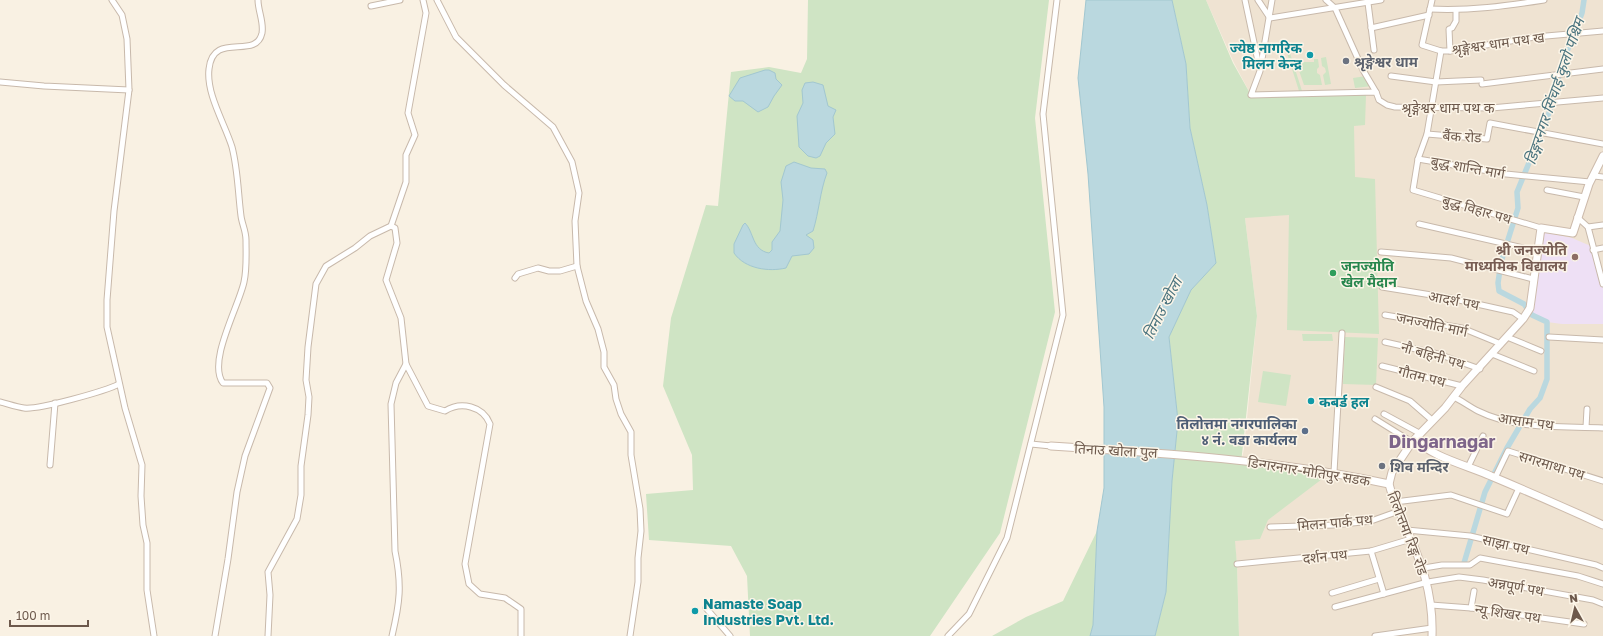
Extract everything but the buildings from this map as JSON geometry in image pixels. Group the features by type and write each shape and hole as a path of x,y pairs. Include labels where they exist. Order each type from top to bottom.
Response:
{"street":[{"path":"112,0 122,15 128,39 129,90 117,174 107,300 107,327 132,437 142,465 143,525 147,543 147,590 154,636"},
{"path":"215,636 236,500 245,456 270,388 267,383 260,382 224,383 220,374 220,358 223,342 240,300 245,280 246,239 241,217 234,155 216,106 208,71 211,60 217,50 224,47 253,44 260,39 262,32 258,0"},
{"path":"371,6 400,0"},
{"path":"268,636 270,594 268,572 297,518 301,496 301,466 309,397 306,380 308,347 316,284 326,266 355,248 370,236 391,226 406,182 406,155 415,135 408,113 426,13 423,0"},
{"path":"437,0 456,37 504,84 553,127 572,162 579,193 575,221 577,266 586,301 598,329 604,352 604,367 614,385 616,399 621,414 631,432 631,455 639,503 641,531 638,558 638,582 630,636"},
{"path":"948,636 969,614 1007,538 1063,315 1043,114 1057,0"},
{"path":"1245,0 1260,70"},
{"path":"1258,0 1270,18"},
{"path":"1272,0 1260,70 1252,95 1376,92"},
{"path":"1326,0 1335,8"},
{"path":"1270,18 1381,0"},
{"path":"1372,28 1429,15 1432,0"},
{"path":"1430,8 1456,10 1501,7 1544,0"},
{"path":"1368,3 1374,50"},
{"name":"श्रृङ्गेश्वर धाम पथ क","path":"1335,8 1363,70 1379,100 1387,105 1395,107 1491,108 1603,98"},
{"path":"1450,51 1448,29 1452,28 1456,21 1456,10"},
{"name":"श्रृङ्गेश्वर धाम पथ ख","path":"1429,15 1422,45 1441,51 1450,51 1535,37 1603,31"},
{"path":"1418,159 1427,134 1441,51"},
{"path":"1391,76 1436,82 1481,82 1603,69"},
{"path":"0,82 44,86 129,90"},
{"name":"बैंक रोड","path":"1427,134 1487,139 1490,123 1603,144"},
{"path":"1541,228 1572,233 1584,197 1603,156"},
{"name":"बुद्ध शान्ति मार्ग","path":"1418,159 1525,176 1592,179 1603,177"},
{"name":"बुद्ध विहार पथ","path":"1418,159 1412,190 1541,228"},
{"path":"1547,190 1584,197"},
{"path":"1577,217 1588,227 1603,284"},
{"path":"1419,224 1537,251"},
{"path":"1588,227 1603,225"},
{"path":"391,226 395,228 396,243 386,280 401,318 406,364 428,406 445,411 453,406 461,405 479,410 488,419 490,424 465,564 469,584 480,594 505,598 521,608 521,636"},
{"name":"तिलोत्तमा रिङ्ग रोड","path":"1432,636 1431,605 1428,582 1424,568 1395,502 1390,484 1392,472 1414,440 1480,368 1523,319 1529,310 1541,228"},
{"path":"1593,250 1603,248"},
{"path":"1381,252 1451,258 1533,279"},
{"path":"515,278 518,274 538,268 549,271 560,271 577,266"},
{"name":"आदर्श पथ","path":"1382,287 1450,298 1513,312 1523,319"},
{"name":"जनज्योति मार्ग","path":"1385,315 1462,328 1501,344"},
{"path":"1334,472 1342,333"},
{"path":"1507,337 1541,351"},
{"path":"1549,337 1603,340"},
{"name":"नौ बहिनी पथ","path":"1385,342 1438,354 1480,368"},
{"path":"1492,354 1534,371"},
{"path":"392,636 400,602 400,574 396,551 391,404 396,383 406,364"},
{"name":"गौतम पथ","path":"1382,366 1462,386"},
{"path":"0,402 25,408 55,403 91,394 119,384"},
{"path":"1376,387 1410,401 1433,421"},
{"name":"आसाम पथ","path":"1454,397 1478,411 1498,419 1522,423 1603,428"},
{"path":"50,465 55,403"},
{"path":"1586,427 1587,409"},
{"path":"1384,414 1421,434"},
{"path":"1375,419 1414,440 1420,446 1603,525"},
{"path":"1468,467 1483,436"},
{"path":"1031,444 1051,446"},
{"name":"तिनाउ खोला पुल","path":"1051,446 1229,458"},
{"name":"सगरमाथा पथ","path":"1493,477 1508,451 1603,481"},
{"name":"डिन्गरनगर-मोतिपुर सडक","path":"1229,458 1334,472 1390,484"},
{"path":"1395,502 1450,495 1507,514 1519,488"},
{"name":"मिलन पार्क पथ","path":"1270,527 1334,525 1371,521 1399,511"},
{"name":"साझा पथ","path":"1407,530 1471,536 1596,565 1603,568"},
{"name":"दर्शन पथ","path":"1237,564 1371,551 1411,539"},
{"path":"1371,551 1384,594"},
{"path":"1424,568 1442,565 1470,565 1480,558 1578,576 1603,584"},
{"name":"अन्नपूर्ण पथ","path":"1335,607 1428,582 1459,578 1483,580 1593,600 1603,604"},
{"path":"1332,593 1379,579"},
{"path":"1471,608 1474,591"},
{"name":"न्यू शिखर पथ","path":"1431,605 1471,608 1584,624"},
{"path":"706,608 730,636"},
{"path":"1375,636 1432,628"}],"shaded area":[{"name":"Dingarnagar","path":"1206,0 1603,0 1603,636 1239,636 1237,564 1231,510 1244,449 1257,316 1245,218 1251,95 1234,63"},
{"path":"1544,232 1572,238 1593,247 1603,284 1603,324 1562,324 1547,322 1532,315 1537,251"}],"green space":[{"path":"808,0 1049,0 1035,118 1055,312 1000,533 930,636 750,636 747,576 731,546 649,540 646,494 693,490 692,455 663,386 671,318 706,205 718,206 731,72 769,67 801,73 807,59"},
{"path":"1172,0 1206,0 1233,63 1251,95 1300,94 1285,47 1288,47 1303,94 1366,95 1365,125 1354,126 1355,177 1375,179 1379,334 1287,330 1289,215 1245,218 1257,316 1241,463 1326,476 1268,520 1260,539 1235,541 1239,636 1155,636 1166,592 1172,481 1178,421 1169,337 1191,290 1216,263 1207,205 1190,128 1186,64"},
{"path":"1326,57 1331,84 1325,85 1323,75 1326,72 1325,68 1322,66 1321,58"},
{"path":"1314,59 1318,59 1319,67 1317,69 1317,73 1320,75 1322,85 1304,85 1296,62 1314,62"},
{"path":"1366,76 1372,86 1355,88 1353,78"},
{"path":"1302,334 1332,334 1333,341 1303,341"},
{"path":"1345,337 1378,338 1376,385 1343,384"},
{"path":"1263,371 1291,375 1286,406 1258,402"},
{"path":"1097,531 1093,625 1090,636 992,636 1026,617 1063,601"}],"water":[{"name":"तिनाउ खोला","path":"1086,0 1172,0 1186,64 1190,128 1207,205 1216,263 1191,290 1169,337 1178,421 1172,481 1166,592 1155,636 1090,636 1093,625 1097,531 1104,488 1104,407 1088,174 1078,78"},
{"path":"765,70 775,73 776,79 782,85 768,107 758,112 743,101 735,101 729,96 740,78"},
{"path":"813,82 823,85 828,106 836,110 833,117 835,134 826,143 820,156 816,158 808,156 799,147 797,116 803,103 802,90 805,83"},
{"path":"794,162 811,168 825,169 827,173 813,231 806,235 813,240 814,248 809,254 792,256 786,268 772,270 758,268 744,263 734,253 734,244 745,223 759,248 769,253 772,250 772,242 780,231 783,200 781,182 786,166"}],"waterway":[{"name":"डिङ्गरनगर सिंचाई कुलो पश्चिम","path":"1464,563 1485,492 1507,448 1530,409 1540,398 1547,379 1547,322 1532,315 1524,304 1499,291 1498,283 1501,262 1518,208 1517,192 1547,119 1556,91 1560,69 1582,13 1584,0"}],"place":[{"name":"ज्येष्ठ नागरिक मिलन केन्द्र","path":"1310,55"},
{"name":"श्रृङ्गेश्वर धाम","path":"1346,61"},
{"name":"श्री जनज्योति माध्यमिक विद्यालय","path":"1575,257"},
{"name":"जनज्योति खेल मैदान","path":"1333,273"},
{"name":"कबर्ड हल","path":"1311,401"},
{"name":"तिलोत्तमा नगरपालिका ४ नं. वडा कार्यलय","path":"1305,431"},
{"name":"शिव मन्दिर","path":"1382,466"},
{"name":"Namaste Soap Industries Pvt. Ltd.","path":"695,611"}],"district":[{"name":"Dingarnagar","path":"1442,441"}]}
